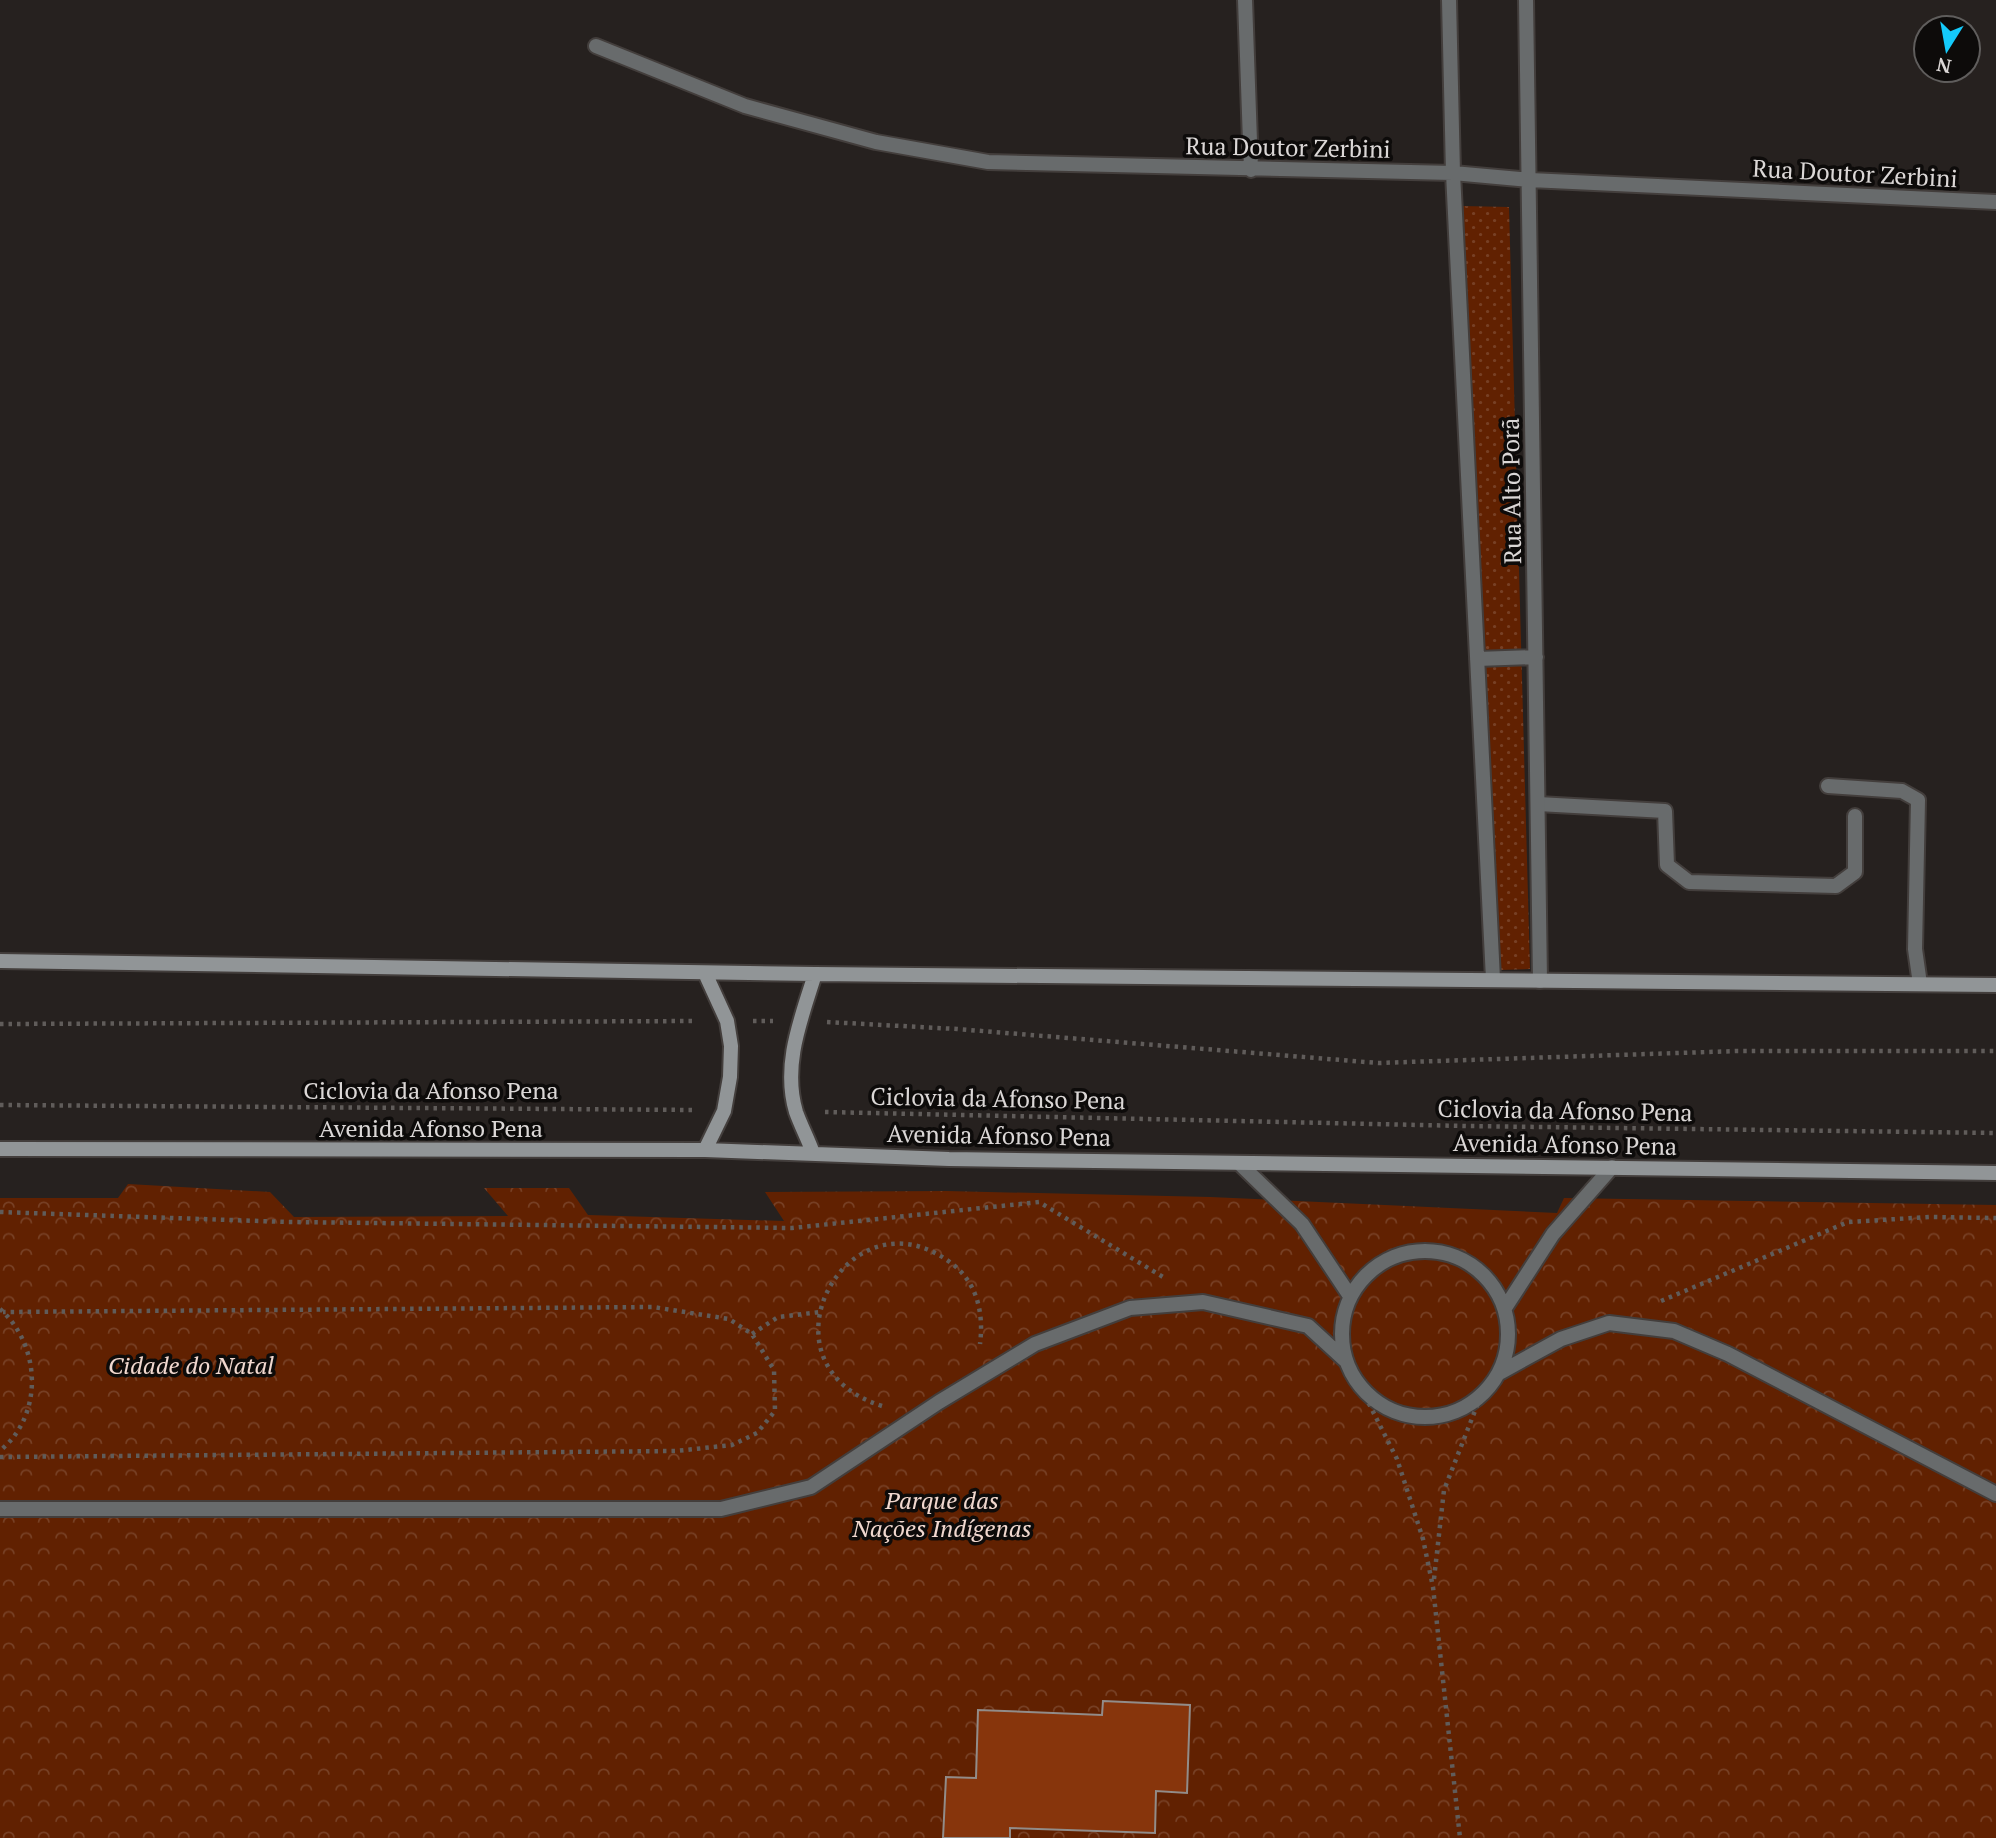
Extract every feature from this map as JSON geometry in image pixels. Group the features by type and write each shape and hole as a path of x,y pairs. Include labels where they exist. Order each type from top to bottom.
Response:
{"main road":[{"path":"0,961 705,973 1996,985"},
{"path":"705,973 727,1021 731,1046 731,1067 724,1111 705,1150"},
{"path":"813,1153 796,1112 791,1083 792,1053 815,974"},
{"name":"Avenida Afonso Pena","path":"0,1149 705,1150 949,1159 1996,1173"}],"street":[{"path":"1245,0 1251,170"},
{"name":"Rua Alto Porã","path":"1449,0 1452,173 1493,979"},
{"name":"Rua Alto Porã","path":"1526,0 1540,981"},
{"name":"Rua Doutor Zerbini","path":"596,46 745,106 876,142 988,162 1452,173 1530,180 1996,202"},
{"path":"1477,659 1536,657"},
{"path":"1828,786 1902,791 1918,800 1916,949 1920,984"},
{"path":"1538,804 1664,811 1667,865 1689,883 1836,886 1855,872 1855,816"},
{"path":"1239,1163 1302,1224 1350,1296"},
{"path":"1505,1308 1553,1234 1612,1167"},
{"path":"1345,1360 1341,1327 1350,1296 1371,1270 1399,1254 1432,1250 1463,1259 1472,1266 1489,1280 1505,1308 1509,1340 1501,1372"},
{"path":"0,1509 721,1509 811,1487 939,1402 1035,1344 1130,1308 1203,1302 1308,1326 1345,1360 1361,1388 1387,1409 1418,1418 1452,1413 1480,1398 1501,1372 1561,1339 1609,1323 1674,1331 1728,1354 1996,1494"}],"path":[{"path":"0,1024 800,1021 957,1029 1378,1063 1738,1051 1996,1051"},
{"name":"Ciclovia da Afonso Pena","path":"0,1105 724,1111"},
{"name":"Ciclovia da Afonso Pena","path":"796,1112 1466,1126 1996,1133"},
{"path":"0,1212 288,1222 792,1228 1039,1202 1203,1302"},
{"path":"1659,1302 1848,1222 1930,1217 1996,1217"},
{"path":"939,1402 908,1408 881,1406 857,1396 836,1377 822,1352 817,1325 823,1296 837,1272 859,1255 886,1245 914,1245 940,1254 960,1270 975,1292 982,1317 981,1343 972,1367 958,1390"},
{"path":"0,1457 676,1451 732,1445 757,1433 775,1411 774,1370 752,1334 729,1319 653,1307 2,1310"},
{"path":"0,1451 16,1434 29,1409 33,1379 28,1350 14,1324 2,1310"},
{"path":"752,1334 778,1317 820,1312"},
{"path":"1361,1388 1397,1459 1423,1539 1433,1587 1460,1838"},
{"path":"1433,1587 1444,1490 1480,1398"}],"green space":[{"path":"1461,206 1509,207 1530,969 1500,970"},
{"name":"Parque das Nações Indígenas","path":"128,1184 270,1192 294,1217 508,1216 484,1188 569,1188 588,1215 784,1221 765,1192 946,1191 1210,1197 1557,1213 1564,1198 1996,1205 1996,1838 0,1838 0,1198 118,1198"}],"building":[{"path":"1103,1701 1190,1705 1187,1793 1156,1791 1155,1833 1010,1828 1010,1838 943,1838 946,1777 976,1778 978,1710 1102,1715"}],"park label":[{"name":"Cidade do Natal","path":"191,1365"}]}
